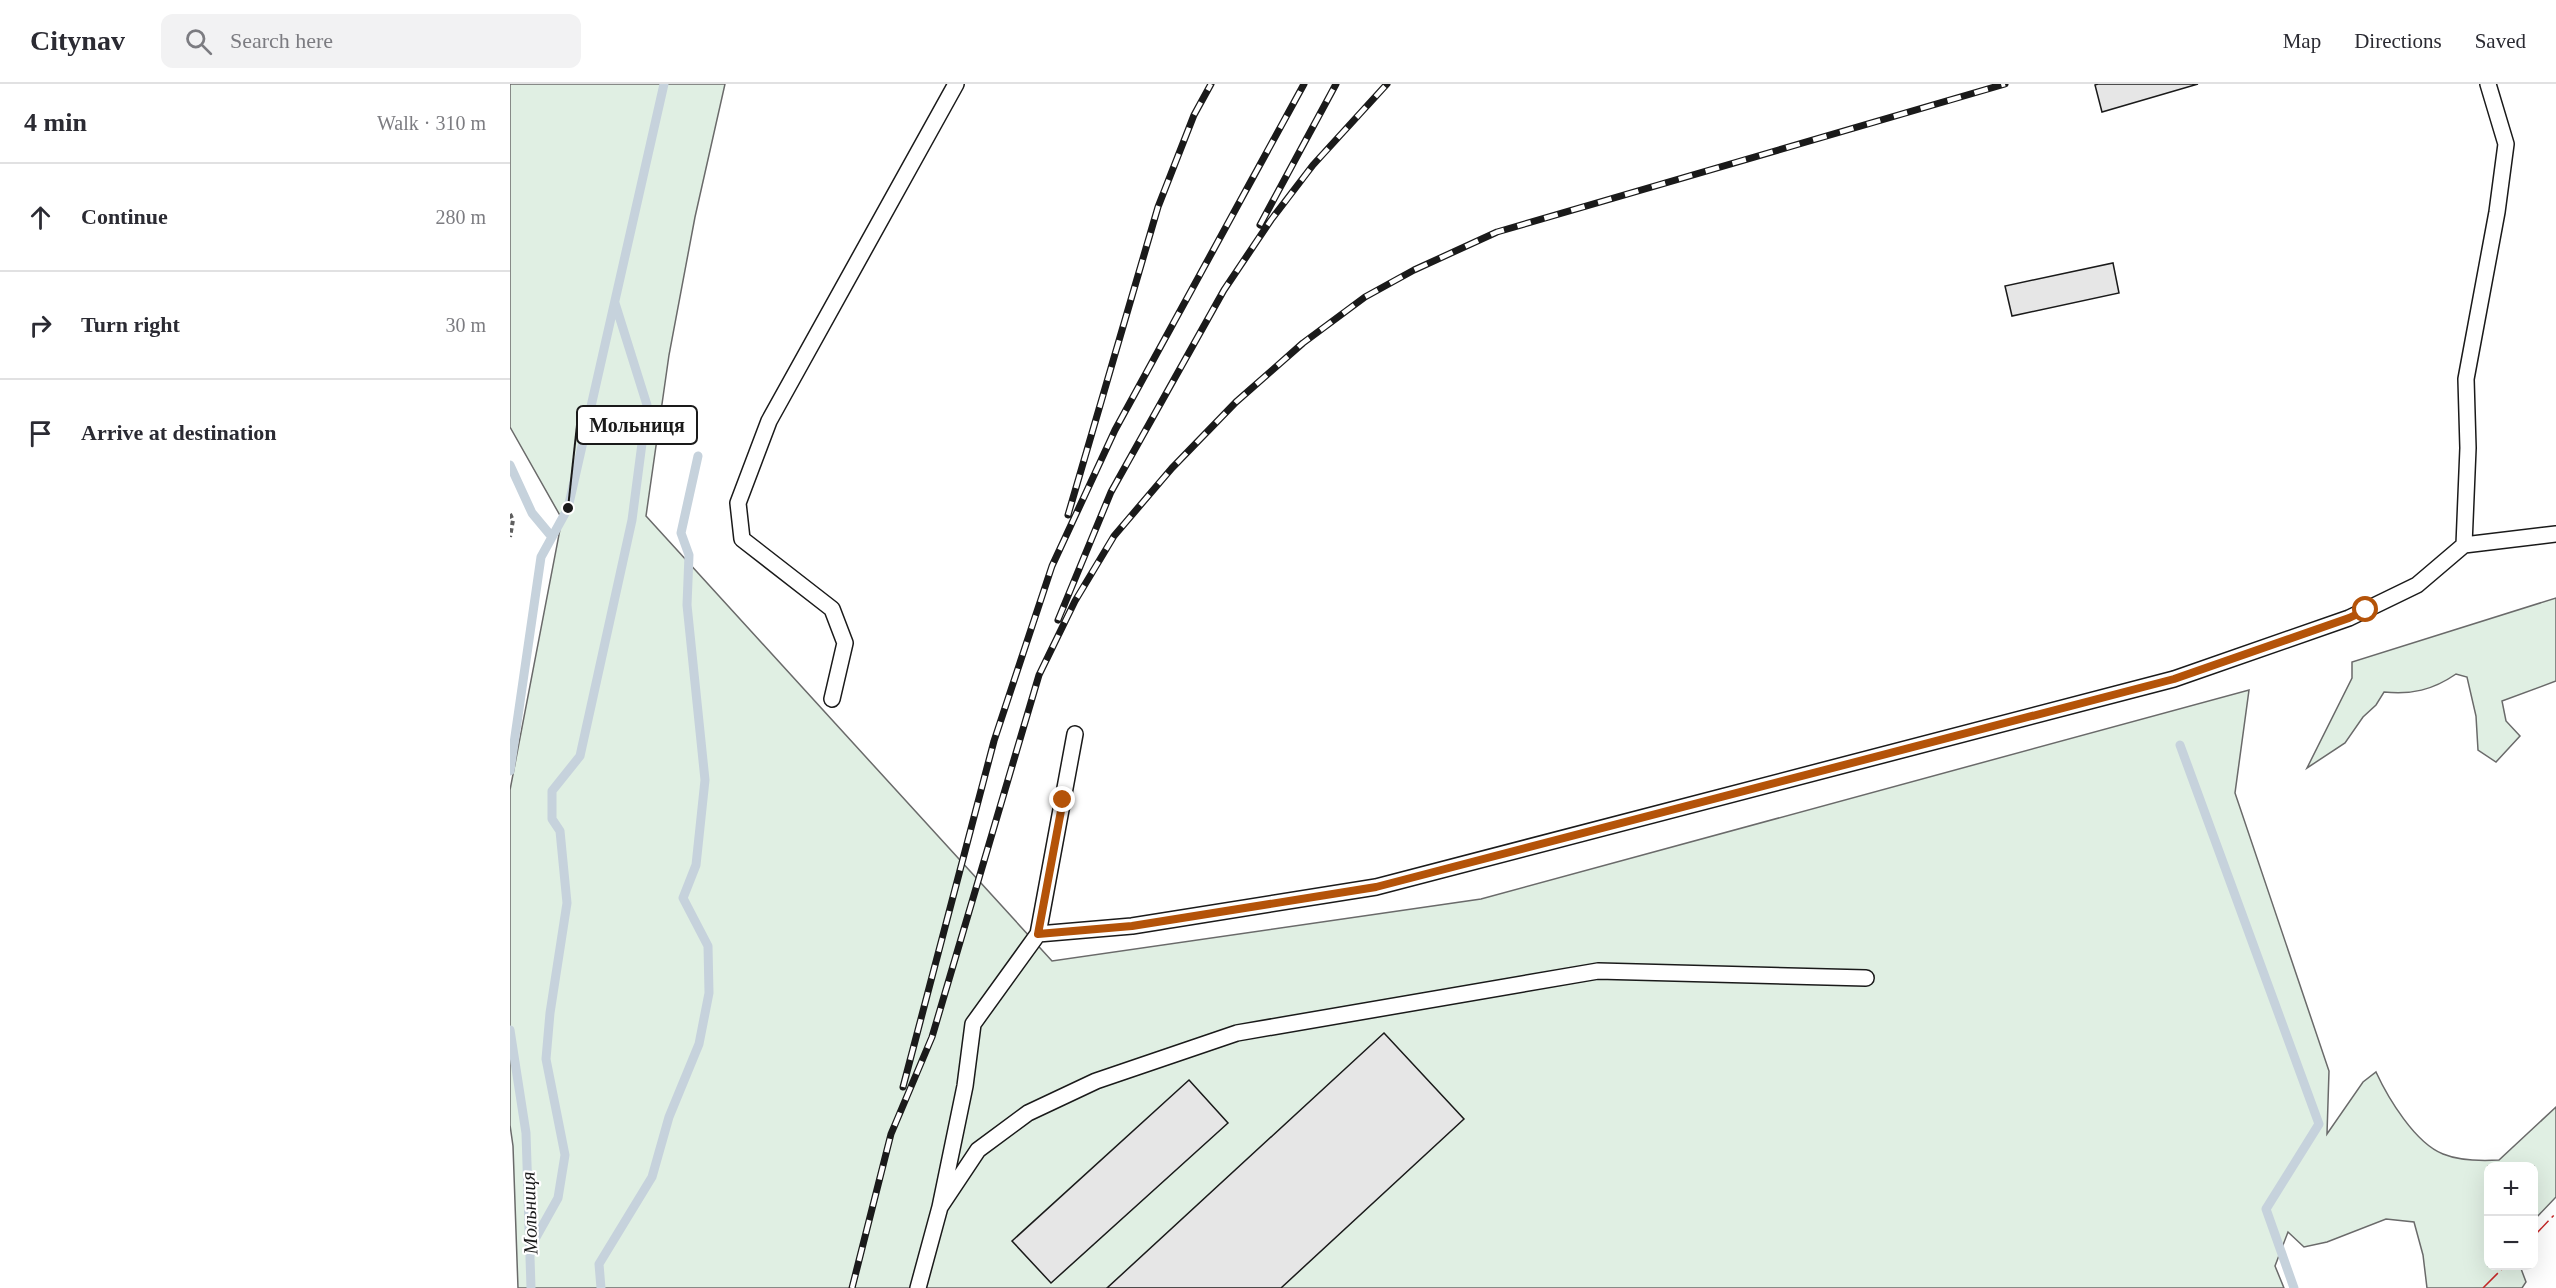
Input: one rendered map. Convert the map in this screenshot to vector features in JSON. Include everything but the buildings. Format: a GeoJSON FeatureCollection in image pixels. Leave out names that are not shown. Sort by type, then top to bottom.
{"type":"FeatureCollection","features":[{"type":"Feature","properties":{"kind":"lane"},"geometry":{"type":"LineString","coordinates":[[832,699],[845,643],[832,609],[742,539],[738,503],[769,421],[956,84]]}},
{"type":"Feature","properties":{"kind":"lane"},"geometry":{"type":"LineString","coordinates":[[2464,545],[2468,448],[2466,379],[2497,212],[2505,144],[2488,84]]}},
{"type":"Feature","properties":{"kind":"lane"},"geometry":{"type":"LineString","coordinates":[[1038,934],[1132,926],[1376,887],[2174,679],[2349,618],[2417,585],[2464,545],[2556,534]]}},
{"type":"Feature","properties":{"kind":"lane"},"geometry":{"type":"LineString","coordinates":[[918,1288],[940,1207],[965,1086],[973,1024],[1038,934],[1075,734]]}},
{"type":"Feature","properties":{"kind":"lane"},"geometry":{"type":"LineString","coordinates":[[940,1207],[978,1150],[1028,1113],[1096,1081],[1237,1033],[1598,971],[1866,978]]}},
{"type":"Feature","properties":{"kind":"path"},"geometry":{"type":"LineString","coordinates":[[510,514],[513,520],[510,537]]}},
{"type":"Feature","properties":{"kind":"green space"},"geometry":{"type":"Polygon","coordinates":[[[510,84],[725,84],[695,217],[669,355],[646,516],[1052,961],[1481,899],[2249,690],[2235,793],[2329,1071],[2327,1134],[2363,1082],[2376,1072],[2395,1106],[2422,1140],[2443,1154],[2456,1158],[2499,1160],[2556,1107],[2556,1197],[2538,1216],[2538,1162],[2484,1162],[2484,1270],[2522,1270],[2526,1282],[2522,1288],[2427,1288],[2423,1255],[2414,1222],[2386,1219],[2327,1242],[2304,1247],[2288,1232],[2275,1266],[2284,1288],[518,1288],[513,1146],[510,1125],[510,790],[562,519],[510,427],[510,84]]]}},
{"type":"Feature","properties":{"kind":"green space"},"geometry":{"type":"Polygon","coordinates":[[[2556,598],[2556,681],[2502,701],[2506,721],[2520,736],[2496,762],[2478,750],[2476,716],[2467,677],[2456,674],[2439,684],[2422,690],[2403,693],[2384,692],[2345,743],[2307,768],[2352,678],[2352,662],[2556,598]]]}},
{"type":"Feature","properties":{"kind":"waterway","name":"Мольниця"},"geometry":{"type":"LineString","coordinates":[[510,771],[541,557],[568,508],[664,84]]}},
{"type":"Feature","properties":{"kind":"waterway"},"geometry":{"type":"LineString","coordinates":[[530,1248],[558,1198],[565,1155],[546,1059],[550,1013],[567,903],[560,831],[552,819],[552,791],[580,756],[632,520],[647,405],[615,303]]}},
{"type":"Feature","properties":{"kind":"waterway"},"geometry":{"type":"LineString","coordinates":[[601,1288],[599,1264],[652,1177],[669,1117],[699,1044],[709,993],[708,946],[683,898],[696,865],[705,780],[687,605],[689,555],[681,533],[698,456]]}},
{"type":"Feature","properties":{"kind":"waterway"},"geometry":{"type":"LineString","coordinates":[[510,465],[532,513],[552,537]]}},
{"type":"Feature","properties":{"kind":"waterway"},"geometry":{"type":"LineString","coordinates":[[2180,745],[2319,1124],[2266,1209],[2294,1288]]}},
{"type":"Feature","properties":{"kind":"waterway","name":"Мольниця"},"geometry":{"type":"LineString","coordinates":[[510,1030],[526,1133],[531,1288]]}},
{"type":"Feature","properties":{"kind":"railway"},"geometry":{"type":"LineString","coordinates":[[1068,515],[1158,207],[1194,115],[1211,84]]}},
{"type":"Feature","properties":{"kind":"railway"},"geometry":{"type":"LineString","coordinates":[[903,1087],[994,741],[1052,566],[1115,430],[1304,84]]}},
{"type":"Feature","properties":{"kind":"railway"},"geometry":{"type":"LineString","coordinates":[[1260,225],[1336,84]]}},
{"type":"Feature","properties":{"kind":"railway"},"geometry":{"type":"LineString","coordinates":[[1058,620],[1111,492],[1224,290],[1271,220],[1313,165],[1387,84]]}},
{"type":"Feature","properties":{"kind":"railway"},"geometry":{"type":"LineString","coordinates":[[852,1288],[891,1134],[932,1037],[1039,675],[1075,601],[1114,536],[1172,468],[1236,402],[1303,343],[1365,297],[1414,270],[1497,232],[2005,84]]}},
{"type":"Feature","properties":{"kind":"power"},"geometry":{"type":"LineString","coordinates":[[2538,1232],[2556,1213]]}},
{"type":"Feature","properties":{"kind":"power"},"geometry":{"type":"LineString","coordinates":[[2483,1288],[2501,1270]]}},
{"type":"Feature","properties":{"kind":"place","name":"Мольниця"},"geometry":{"type":"Point","coordinates":[568,508]}},
{"type":"Feature","properties":{"kind":"route"},"geometry":{"type":"LineString","coordinates":[[1063,800],[1038,934],[1132,926],[1376,887],[2174,679],[2366,610]]}}]}
